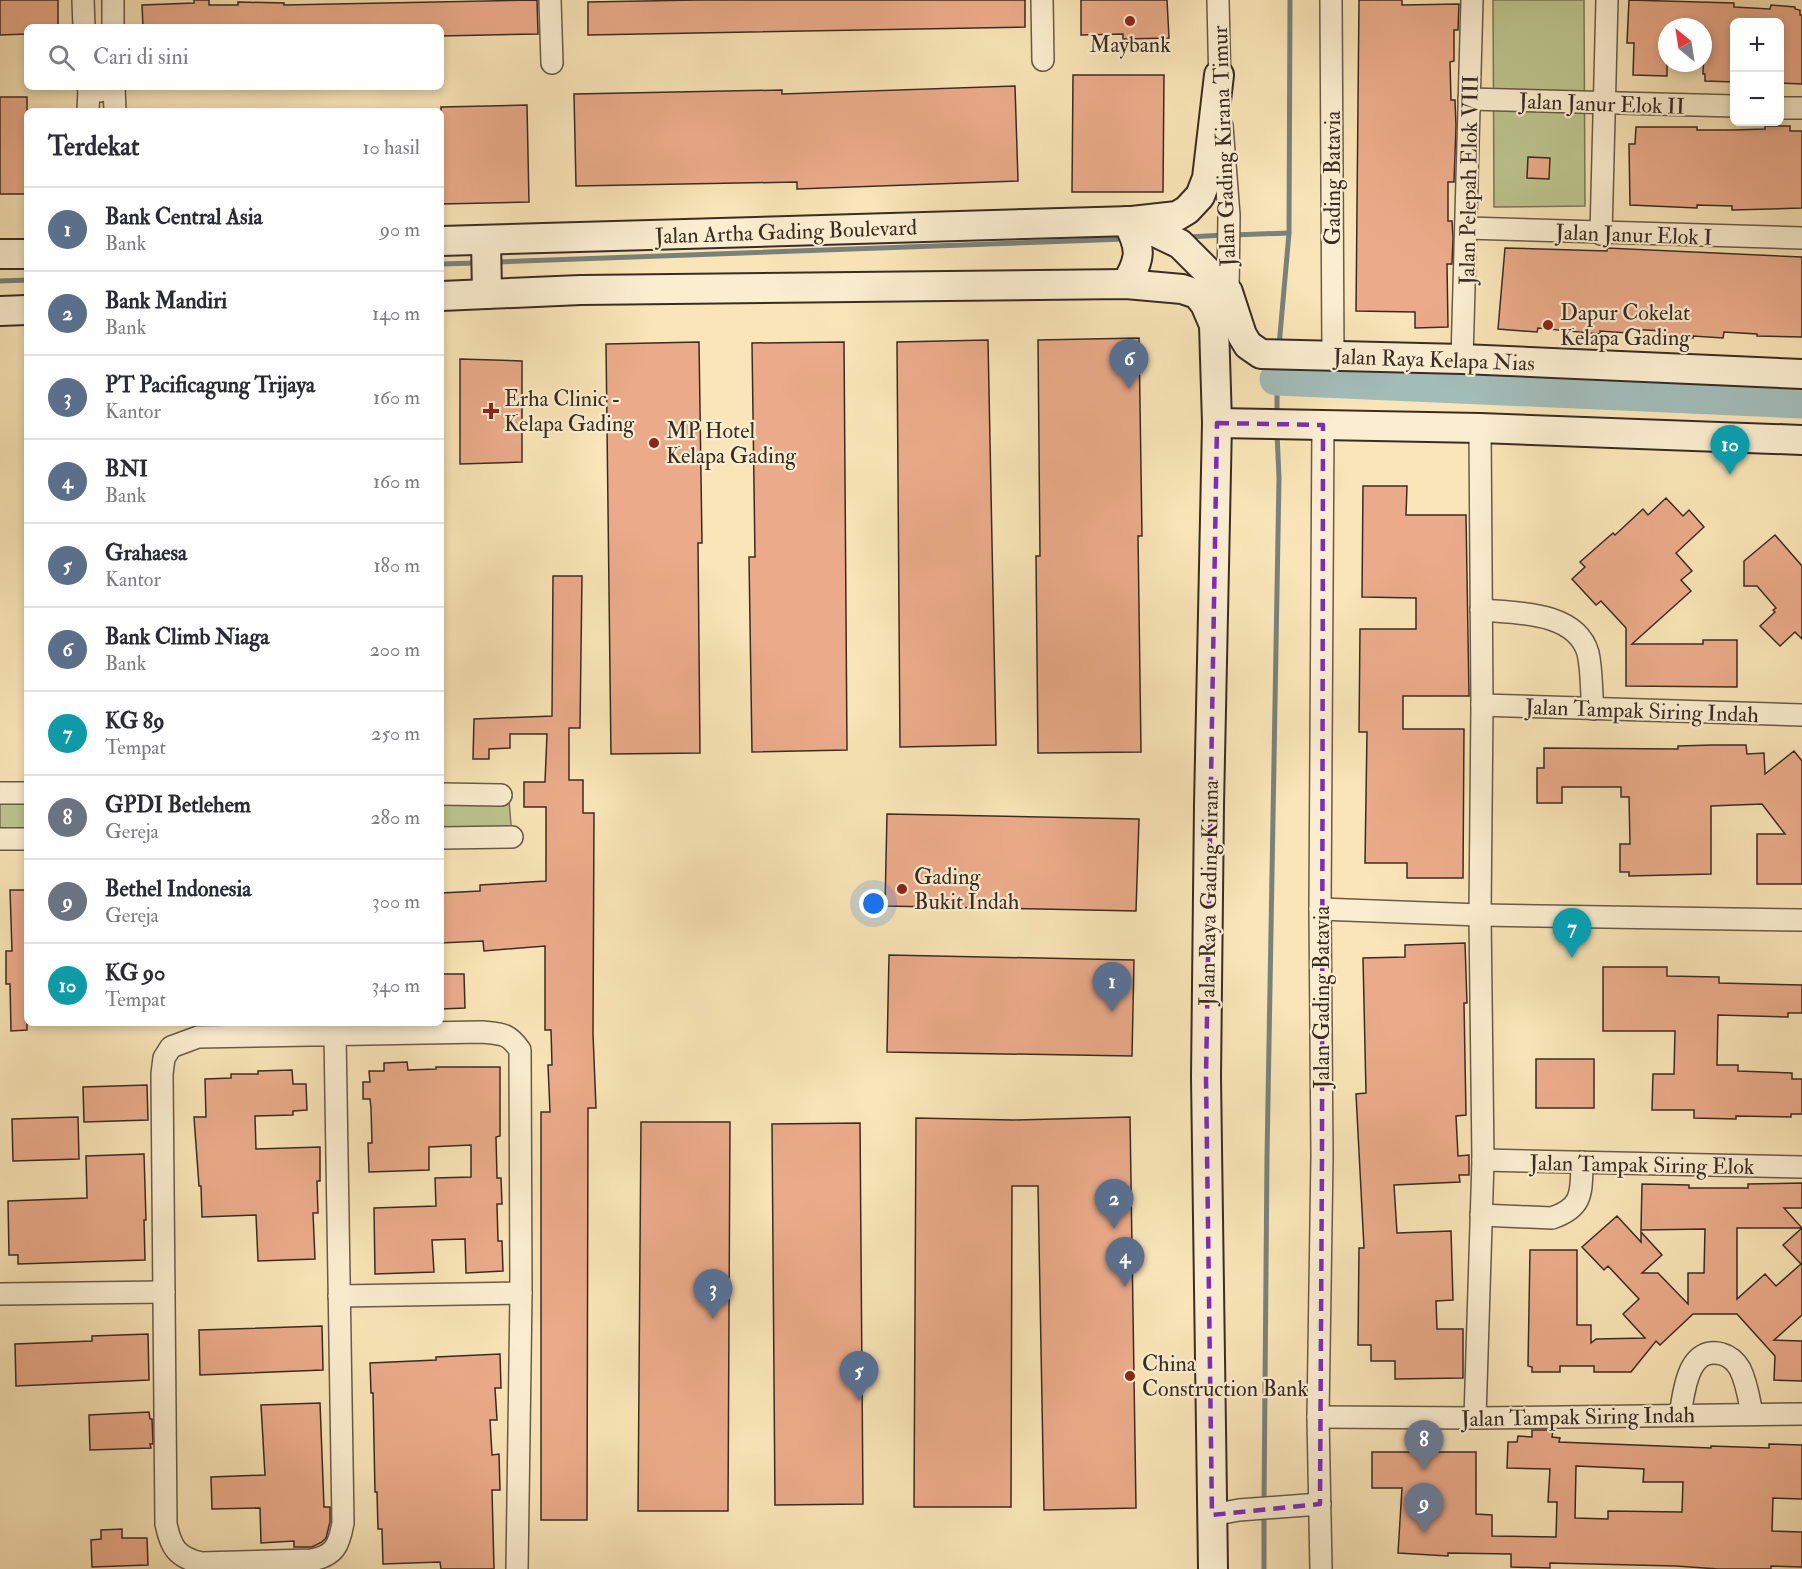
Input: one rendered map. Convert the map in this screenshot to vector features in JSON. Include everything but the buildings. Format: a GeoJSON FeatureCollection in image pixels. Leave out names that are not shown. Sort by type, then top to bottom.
{"type":"FeatureCollection","features":[{"type":"Feature","properties":{"kind":"main road","name":"Jalan Artha Gading Boulevard"},"geometry":{"type":"LineString","coordinates":[[444,242],[486,246],[1142,229],[1177,216],[1187,210],[1200,196],[1207,178],[1219,75]]}},
{"type":"Feature","properties":{"kind":"main road","name":"Jalan Raya Kelapa Nias"},"geometry":{"type":"LineString","coordinates":[[1142,229],[1180,244],[1228,292],[1242,335],[1248,345],[1261,354],[1462,359],[1802,374]]}},
{"type":"Feature","properties":{"kind":"main road"},"geometry":{"type":"LineString","coordinates":[[444,295],[486,287],[571,291],[1128,280],[1138,260],[1142,229]]}},
{"type":"Feature","properties":{"kind":"main road"},"geometry":{"type":"LineString","coordinates":[[486,246],[486,287]]}},
{"type":"Feature","properties":{"kind":"main road"},"geometry":{"type":"LineString","coordinates":[[0,254],[24,254]]}},
{"type":"Feature","properties":{"kind":"main road","name":"Jalan Raya Gading Kirana"},"geometry":{"type":"LineString","coordinates":[[1128,280],[1182,289],[1197,294],[1205,304],[1214,326],[1217,423],[1206,1066],[1226,1512],[1213,1569]]}},
{"type":"Feature","properties":{"kind":"main road"},"geometry":{"type":"LineString","coordinates":[[0,311],[24,310]]}},
{"type":"Feature","properties":{"kind":"main road"},"geometry":{"type":"LineString","coordinates":[[1217,423],[1480,428],[1802,440]]}},
{"type":"Feature","properties":{"kind":"street"},"geometry":{"type":"LineString","coordinates":[[82,0],[84,24]]}},
{"type":"Feature","properties":{"kind":"street"},"geometry":{"type":"LineString","coordinates":[[113,0],[113,24]]}},
{"type":"Feature","properties":{"kind":"street"},"geometry":{"type":"LineString","coordinates":[[550,0],[552,63]]}},
{"type":"Feature","properties":{"kind":"street"},"geometry":{"type":"LineString","coordinates":[[1041,0],[1043,60]]}},
{"type":"Feature","properties":{"kind":"street","name":"Jalan Gading Kirana Timur"},"geometry":{"type":"LineString","coordinates":[[1218,0],[1219,75],[1228,215],[1228,292]]}},
{"type":"Feature","properties":{"kind":"street","name":"Gading Batavia"},"geometry":{"type":"LineString","coordinates":[[1327,355],[1331,0]]}},
{"type":"Feature","properties":{"kind":"street","name":"Jalan Pelepah Elok VIII"},"geometry":{"type":"LineString","coordinates":[[1462,359],[1472,0]]}},
{"type":"Feature","properties":{"kind":"street"},"geometry":{"type":"LineString","coordinates":[[1601,234],[1607,0]]}},
{"type":"Feature","properties":{"kind":"street"},"geometry":{"type":"LineString","coordinates":[[88,108],[89,90]]}},
{"type":"Feature","properties":{"kind":"street"},"geometry":{"type":"LineString","coordinates":[[114,90],[115,108]]}},
{"type":"Feature","properties":{"kind":"street","name":"Jalan Janur Elok II"},"geometry":{"type":"LineString","coordinates":[[1469,99],[1730,106]]}},
{"type":"Feature","properties":{"kind":"street"},"geometry":{"type":"LineString","coordinates":[[1784,108],[1802,108]]}},
{"type":"Feature","properties":{"kind":"street","name":"Jalan Janur Elok I"},"geometry":{"type":"LineString","coordinates":[[1467,228],[1601,234],[1802,238]]}},
{"type":"Feature","properties":{"kind":"street","name":"Jalan Gading Batavia"},"geometry":{"type":"LineString","coordinates":[[1318,425],[1322,1155],[1318,1417],[1311,1504],[1321,1569]]}},
{"type":"Feature","properties":{"kind":"street"},"geometry":{"type":"LineString","coordinates":[[1475,1418],[1483,1160],[1480,915],[1482,705],[1480,428]]}},
{"type":"Feature","properties":{"kind":"street"},"geometry":{"type":"LineString","coordinates":[[1481,610],[1541,616],[1565,624],[1579,635],[1587,652],[1593,709]]}},
{"type":"Feature","properties":{"kind":"street","name":"Jalan Tampak Siring Indah"},"geometry":{"type":"LineString","coordinates":[[1482,705],[1802,715]]}},
{"type":"Feature","properties":{"kind":"street"},"geometry":{"type":"LineString","coordinates":[[0,793],[24,793]]}},
{"type":"Feature","properties":{"kind":"street"},"geometry":{"type":"LineString","coordinates":[[444,795],[501,795]]}},
{"type":"Feature","properties":{"kind":"street"},"geometry":{"type":"LineString","coordinates":[[444,838],[512,837]]}},
{"type":"Feature","properties":{"kind":"street"},"geometry":{"type":"LineString","coordinates":[[0,839],[24,839]]}},
{"type":"Feature","properties":{"kind":"street"},"geometry":{"type":"LineString","coordinates":[[1320,909],[1480,915],[1802,920]]}},
{"type":"Feature","properties":{"kind":"street"},"geometry":{"type":"LineString","coordinates":[[335,1029],[343,1524],[335,1549],[324,1558],[311,1560],[201,1563],[188,1560],[176,1552],[169,1539],[166,1524],[162,1074],[164,1058],[171,1047],[198,1037],[335,1029],[482,1032],[503,1034],[512,1039],[520,1050],[521,1293],[517,1569]]}},
{"type":"Feature","properties":{"kind":"street","name":"Jalan Tampak Siring Elok"},"geometry":{"type":"LineString","coordinates":[[1483,1160],[1802,1167]]}},
{"type":"Feature","properties":{"kind":"street"},"geometry":{"type":"LineString","coordinates":[[1481,1215],[1552,1218],[1563,1215],[1575,1206],[1581,1195],[1582,1162]]}},
{"type":"Feature","properties":{"kind":"street"},"geometry":{"type":"LineString","coordinates":[[0,1294],[164,1292]]}},
{"type":"Feature","properties":{"kind":"street"},"geometry":{"type":"LineString","coordinates":[[339,1296],[521,1293]]}},
{"type":"Feature","properties":{"kind":"street"},"geometry":{"type":"LineString","coordinates":[[1680,1415],[1685,1383],[1692,1365],[1703,1357],[1717,1353],[1729,1356],[1739,1366],[1752,1414]]}},
{"type":"Feature","properties":{"kind":"street","name":"Jalan Tampak Siring Indah"},"geometry":{"type":"LineString","coordinates":[[1318,1417],[1475,1418],[1802,1414]]}},
{"type":"Feature","properties":{"kind":"street"},"geometry":{"type":"LineString","coordinates":[[1226,1512],[1311,1504]]}},
{"type":"Feature","properties":{"kind":"highlighted area"},"geometry":{"type":"Polygon","coordinates":[[[1217,423],[1323,425],[1322,1156],[1320,1504],[1212,1515],[1206,1077],[1217,423]]]}},
{"type":"Feature","properties":{"kind":"green space"},"geometry":{"type":"Polygon","coordinates":[[[1493,0],[1584,0],[1585,206],[1494,207],[1493,0]]]}},
{"type":"Feature","properties":{"kind":"green space"},"geometry":{"type":"Polygon","coordinates":[[[508,788],[512,837],[444,838],[444,789],[508,788]]]}},
{"type":"Feature","properties":{"kind":"green space"},"geometry":{"type":"Polygon","coordinates":[[[0,793],[24,793],[24,839],[0,839],[0,793]]]}},
{"type":"Feature","properties":{"kind":"waterway"},"geometry":{"type":"LineString","coordinates":[[1279,346],[1289,233],[1290,0]]}},
{"type":"Feature","properties":{"kind":"waterway"},"geometry":{"type":"LineString","coordinates":[[1233,235],[1289,233]]}},
{"type":"Feature","properties":{"kind":"waterway"},"geometry":{"type":"LineString","coordinates":[[1188,237],[1224,235]]}},
{"type":"Feature","properties":{"kind":"waterway"},"geometry":{"type":"LineString","coordinates":[[496,262],[1125,239]]}},
{"type":"Feature","properties":{"kind":"waterway"},"geometry":{"type":"LineString","coordinates":[[444,264],[477,263]]}},
{"type":"Feature","properties":{"kind":"waterway"},"geometry":{"type":"LineString","coordinates":[[0,281],[24,280]]}},
{"type":"Feature","properties":{"kind":"waterway"},"geometry":{"type":"LineString","coordinates":[[1277,364],[1277,415]]}},
{"type":"Feature","properties":{"kind":"waterway"},"geometry":{"type":"LineString","coordinates":[[1276,379],[1802,402]]}},
{"type":"Feature","properties":{"kind":"waterway"},"geometry":{"type":"LineString","coordinates":[[1264,1504],[1267,1157],[1279,478],[1277,433]]}},
{"type":"Feature","properties":{"kind":"waterway"},"geometry":{"type":"LineString","coordinates":[[1264,1513],[1264,1569]]}},
{"type":"Feature","properties":{"kind":"place","name":"Maybank"},"geometry":{"type":"Point","coordinates":[1130,21]}},
{"type":"Feature","properties":{"kind":"place","name":"Dapur Cokelat Kelapa Gading"},"geometry":{"type":"Point","coordinates":[1548,325]}},
{"type":"Feature","properties":{"kind":"place","name":"Bank Climb Niaga"},"geometry":{"type":"Point","coordinates":[1129,389]}},
{"type":"Feature","properties":{"kind":"place","name":"Erha Clinic - Kelapa Gading"},"geometry":{"type":"Point","coordinates":[491,411]}},
{"type":"Feature","properties":{"kind":"place","name":"MP Hotel Kelapa Gading"},"geometry":{"type":"Point","coordinates":[654,443]}},
{"type":"Feature","properties":{"kind":"place","name":"KG 90"},"geometry":{"type":"Point","coordinates":[1730,475]}},
{"type":"Feature","properties":{"kind":"place","name":"Gading Bukit Indah"},"geometry":{"type":"Point","coordinates":[902,889]}},
{"type":"Feature","properties":{"kind":"place","name":"KG 89"},"geometry":{"type":"Point","coordinates":[1572,958]}},
{"type":"Feature","properties":{"kind":"place","name":"Bank Central Asia"},"geometry":{"type":"Point","coordinates":[1112,1012]}},
{"type":"Feature","properties":{"kind":"place","name":"Bank Mandiri"},"geometry":{"type":"Point","coordinates":[1114,1229]}},
{"type":"Feature","properties":{"kind":"place","name":"BNI"},"geometry":{"type":"Point","coordinates":[1125,1287]}},
{"type":"Feature","properties":{"kind":"place","name":"PT Pacificagung Trijaya"},"geometry":{"type":"Point","coordinates":[713,1319]}},
{"type":"Feature","properties":{"kind":"place","name":"China Construction Bank"},"geometry":{"type":"Point","coordinates":[1130,1376]}},
{"type":"Feature","properties":{"kind":"place","name":"Grahaesa"},"geometry":{"type":"Point","coordinates":[859,1401]}},
{"type":"Feature","properties":{"kind":"place","name":"GPDI Betlehem"},"geometry":{"type":"Point","coordinates":[1424,1470]}},
{"type":"Feature","properties":{"kind":"place","name":"Bethel Indonesia"},"geometry":{"type":"Point","coordinates":[1424,1533]}}]}
